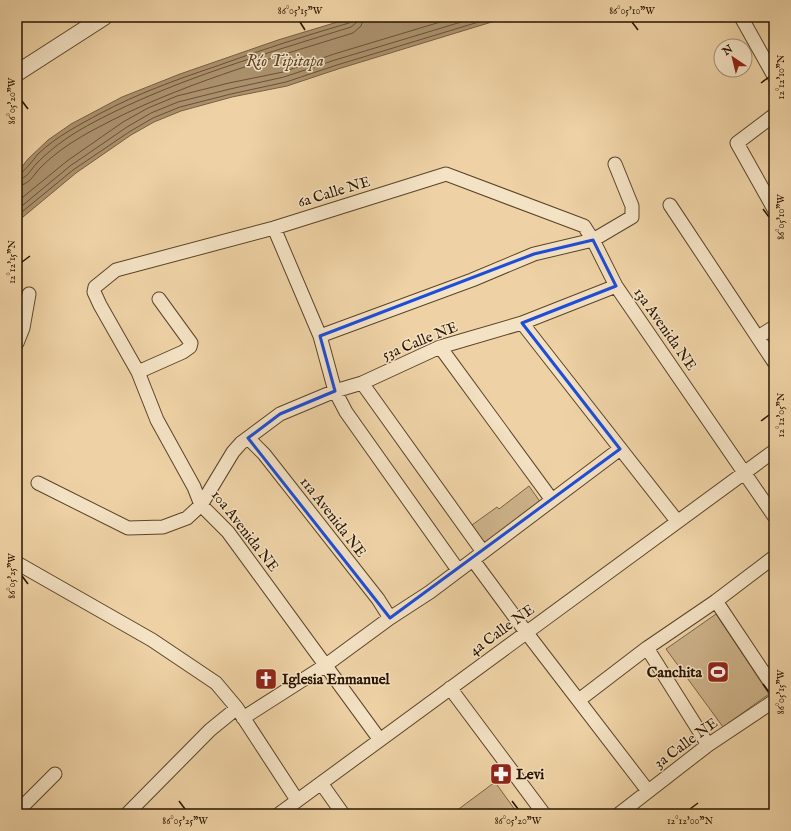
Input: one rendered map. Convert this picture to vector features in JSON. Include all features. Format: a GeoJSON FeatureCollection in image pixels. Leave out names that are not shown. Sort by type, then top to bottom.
{"type":"FeatureCollection","features":[{"type":"Feature","properties":{"kind":"street"},"geometry":{"type":"LineString","coordinates":[[17,73],[104,17]]}},
{"type":"Feature","properties":{"kind":"street"},"geometry":{"type":"LineString","coordinates":[[741,17],[774,76]]}},
{"type":"Feature","properties":{"kind":"street"},"geometry":{"type":"LineString","coordinates":[[774,115],[737,143],[774,209]]}},
{"type":"Feature","properties":{"kind":"street"},"geometry":{"type":"LineString","coordinates":[[320,336],[472,280],[534,254],[593,240],[632,217],[632,206],[615,164]]}},
{"type":"Feature","properties":{"kind":"street","name":"6a Calle NE"},"geometry":{"type":"LineString","coordinates":[[100,305],[94,292],[95,287],[116,270],[274,228],[446,174],[584,226],[593,240]]}},
{"type":"Feature","properties":{"kind":"street"},"geometry":{"type":"LineString","coordinates":[[670,205],[774,362]]}},
{"type":"Feature","properties":{"kind":"street"},"geometry":{"type":"LineString","coordinates":[[274,228],[320,336],[335,390],[346,412],[458,570]]}},
{"type":"Feature","properties":{"kind":"street","name":"13a Avenida NE"},"geometry":{"type":"LineString","coordinates":[[593,240],[616,286],[774,516]]}},
{"type":"Feature","properties":{"kind":"street","name":"53a Calle NE"},"geometry":{"type":"LineString","coordinates":[[38,483],[128,528],[163,527],[187,518],[201,505],[233,452],[248,438],[280,414],[335,390],[362,383],[440,347],[522,323],[616,286]]}},
{"type":"Feature","properties":{"kind":"street"},"geometry":{"type":"LineString","coordinates":[[17,343],[22,328],[29,294]]}},
{"type":"Feature","properties":{"kind":"street"},"geometry":{"type":"LineString","coordinates":[[138,372],[183,352],[190,347],[191,343],[159,299]]}},
{"type":"Feature","properties":{"kind":"street","name":"10a Avenida NE"},"geometry":{"type":"LineString","coordinates":[[100,305],[138,372],[157,420],[194,487],[201,505],[228,532],[380,740]]}},
{"type":"Feature","properties":{"kind":"street"},"geometry":{"type":"LineString","coordinates":[[522,323],[677,521]]}},
{"type":"Feature","properties":{"kind":"street"},"geometry":{"type":"LineString","coordinates":[[758,337],[774,326]]}},
{"type":"Feature","properties":{"kind":"street"},"geometry":{"type":"LineString","coordinates":[[440,347],[552,500]]}},
{"type":"Feature","properties":{"kind":"street"},"geometry":{"type":"LineString","coordinates":[[362,383],[478,556],[526,632],[648,791]]}},
{"type":"Feature","properties":{"kind":"street","name":"11a Avenida NE"},"geometry":{"type":"LineString","coordinates":[[248,438],[264,454],[378,599],[390,618]]}},
{"type":"Feature","properties":{"kind":"street"},"geometry":{"type":"LineString","coordinates":[[127,814],[210,730],[326,665],[390,618],[430,592],[620,449]]}},
{"type":"Feature","properties":{"kind":"street","name":"4a Calle NE"},"geometry":{"type":"LineString","coordinates":[[279,814],[774,451]]}},
{"type":"Feature","properties":{"kind":"street"},"geometry":{"type":"LineString","coordinates":[[579,700],[647,648],[716,601],[774,557]]}},
{"type":"Feature","properties":{"kind":"street"},"geometry":{"type":"LineString","coordinates":[[17,563],[152,640],[216,683],[240,713],[297,800]]}},
{"type":"Feature","properties":{"kind":"street"},"geometry":{"type":"LineString","coordinates":[[716,601],[774,688]]}},
{"type":"Feature","properties":{"kind":"street"},"geometry":{"type":"LineString","coordinates":[[647,648],[708,745]]}},
{"type":"Feature","properties":{"kind":"street"},"geometry":{"type":"LineString","coordinates":[[450,688],[544,814]]}},
{"type":"Feature","properties":{"kind":"street","name":"3a Calle NE"},"geometry":{"type":"LineString","coordinates":[[619,814],[708,745],[774,700]]}},
{"type":"Feature","properties":{"kind":"street"},"geometry":{"type":"LineString","coordinates":[[17,812],[55,774]]}},
{"type":"Feature","properties":{"kind":"street"},"geometry":{"type":"LineString","coordinates":[[321,783],[343,814]]}},
{"type":"Feature","properties":{"kind":"highlighted area"},"geometry":{"type":"Polygon","coordinates":[[[593,240],[616,286],[522,323],[620,449],[390,618],[248,438],[280,414],[335,391],[320,336],[534,254],[593,240]]]}},
{"type":"Feature","properties":{"kind":"shaded area"},"geometry":{"type":"Polygon","coordinates":[[[529,486],[541,503],[484,546],[472,525],[497,507],[499,509],[529,486]]]}},
{"type":"Feature","properties":{"kind":"shaded area","name":"Canchita"},"geometry":{"type":"Polygon","coordinates":[[[716,614],[769,694],[723,727],[666,649],[716,614]]]}},
{"type":"Feature","properties":{"kind":"shaded area"},"geometry":{"type":"Polygon","coordinates":[[[495,782],[518,814],[452,814],[495,782]]]}},
{"type":"Feature","properties":{"kind":"water","name":"Río Tipitapa"},"geometry":{"type":"Polygon","coordinates":[[[354,17],[503,17],[495,21],[287,86],[232,97],[181,111],[154,122],[131,135],[76,173],[17,222],[17,173],[28,159],[48,140],[71,124],[122,97],[180,74],[278,40],[354,17]]]}},
{"type":"Feature","properties":{"kind":"place","name":"Canchita"},"geometry":{"type":"Point","coordinates":[718,672]}},
{"type":"Feature","properties":{"kind":"place","name":"Iglesia Enmanuel"},"geometry":{"type":"Point","coordinates":[266,679]}},
{"type":"Feature","properties":{"kind":"place","name":"Levi"},"geometry":{"type":"Point","coordinates":[501,774]}}]}
